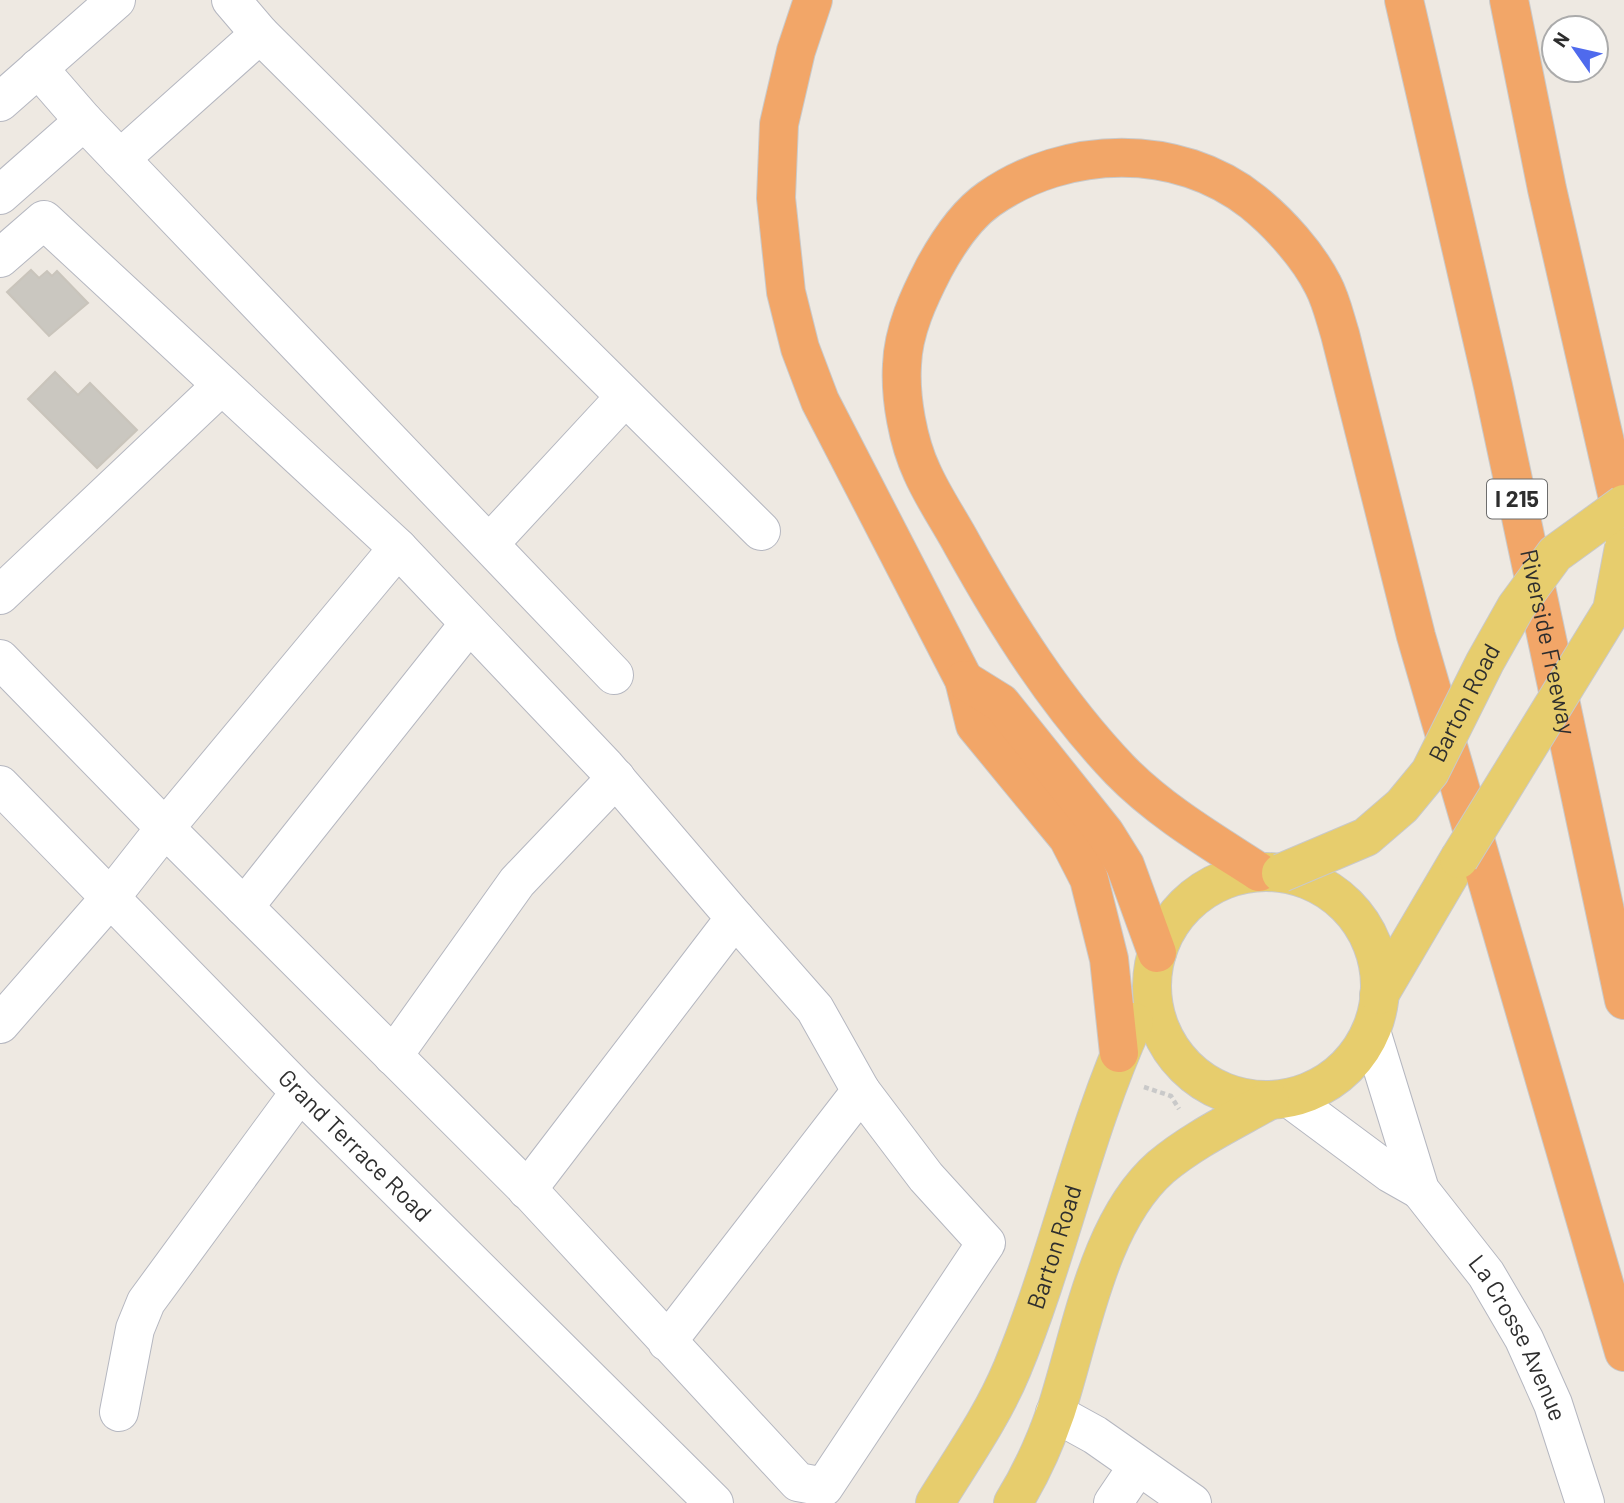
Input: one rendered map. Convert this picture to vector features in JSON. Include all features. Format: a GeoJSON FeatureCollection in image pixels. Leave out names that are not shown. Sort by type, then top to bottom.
{"type":"FeatureCollection","features":[{"type":"Feature","properties":{"kind":"highway"},"geometry":{"type":"LineString","coordinates":[[813,0],[796,51],[779,124],[776,198],[786,292],[800,348],[820,401],[964,680],[975,725],[1068,838],[1089,879],[1109,959],[1119,1053]]}},
{"type":"Feature","properties":{"kind":"highway","name":"Riverside Freeway"},"geometry":{"type":"LineString","coordinates":[[1404,0],[1493,386],[1624,1000]]}},
{"type":"Feature","properties":{"kind":"highway"},"geometry":{"type":"LineString","coordinates":[[1509,0],[1548,189],[1624,525]]}},
{"type":"Feature","properties":{"kind":"highway"},"geometry":{"type":"LineString","coordinates":[[1270,873],[1181,821],[1122,772],[1062,705],[995,602],[921,470],[907,420],[901,364],[916,303],[947,245],[986,200],[1019,181],[1068,162],[1119,157],[1156,160],[1224,183],[1254,203],[1300,250],[1323,285],[1340,334],[1416,636],[1624,1352]]}},
{"type":"Feature","properties":{"kind":"highway"},"geometry":{"type":"LineString","coordinates":[[964,680],[1001,703],[1105,833],[1125,865],[1154,968]]}},
{"type":"Feature","properties":{"kind":"main road","name":"Barton Road"},"geometry":{"type":"LineString","coordinates":[[1270,873],[1366,837],[1402,806],[1430,772],[1516,607],[1555,554],[1624,504]]}},
{"type":"Feature","properties":{"kind":"main road"},"geometry":{"type":"LineString","coordinates":[[1375,1013],[1375,952],[1355,914],[1322,887],[1270,873],[1233,877],[1207,889],[1185,906],[1168,927],[1154,968],[1160,1028],[1173,1053],[1185,1067],[1208,1084],[1233,1096],[1279,1099],[1323,1085],[1338,1075],[1362,1047],[1375,1013],[1612,610],[1624,547]]}},
{"type":"Feature","properties":{"kind":"main road","name":"Barton Road"},"geometry":{"type":"LineString","coordinates":[[935,1503],[990,1413],[1012,1370],[1063,1227],[1119,1053],[1154,968]]}},
{"type":"Feature","properties":{"kind":"main road","name":"Barton Road"},"geometry":{"type":"LineString","coordinates":[[1013,1503],[1029,1478],[1055,1413],[1100,1261],[1139,1194],[1159,1169],[1196,1142],[1279,1099]]}},
{"type":"Feature","properties":{"kind":"street"},"geometry":{"type":"LineString","coordinates":[[0,102],[116,0]]}},
{"type":"Feature","properties":{"kind":"street"},"geometry":{"type":"LineString","coordinates":[[230,0],[260,34],[761,531]]}},
{"type":"Feature","properties":{"kind":"street"},"geometry":{"type":"LineString","coordinates":[[120,159],[260,34]]}},
{"type":"Feature","properties":{"kind":"street"},"geometry":{"type":"LineString","coordinates":[[38,68],[120,159],[614,675]]}},
{"type":"Feature","properties":{"kind":"street"},"geometry":{"type":"LineString","coordinates":[[0,195],[84,121]]}},
{"type":"Feature","properties":{"kind":"street"},"geometry":{"type":"LineString","coordinates":[[0,258],[44,220],[398,548],[616,778],[815,1009],[861,1091],[926,1177],[986,1243],[824,1486],[798,1482],[527,1190],[0,659]]}},
{"type":"Feature","properties":{"kind":"street"},"geometry":{"type":"LineString","coordinates":[[0,595],[222,385]]}},
{"type":"Feature","properties":{"kind":"street"},"geometry":{"type":"LineString","coordinates":[[490,543],[625,397]]}},
{"type":"Feature","properties":{"kind":"street"},"geometry":{"type":"LineString","coordinates":[[0,1024],[110,898],[398,548]]}},
{"type":"Feature","properties":{"kind":"street"},"geometry":{"type":"LineString","coordinates":[[244,907],[469,624]]}},
{"type":"Feature","properties":{"kind":"street"},"geometry":{"type":"LineString","coordinates":[[393,1056],[517,882],[616,778]]}},
{"type":"Feature","properties":{"kind":"street","name":"Grand Terrace Road"},"geometry":{"type":"LineString","coordinates":[[0,785],[300,1092],[714,1503]]}},
{"type":"Feature","properties":{"kind":"street"},"geometry":{"type":"LineString","coordinates":[[527,1190],[735,918]]}},
{"type":"Feature","properties":{"kind":"street","name":"La Crosse Avenue"},"geometry":{"type":"LineString","coordinates":[[1375,1013],[1420,1190]]}},
{"type":"Feature","properties":{"kind":"street"},"geometry":{"type":"LineString","coordinates":[[667,1342],[861,1091]]}},
{"type":"Feature","properties":{"kind":"street"},"geometry":{"type":"LineString","coordinates":[[119,1412],[135,1329],[146,1302],[300,1092]]}},
{"type":"Feature","properties":{"kind":"street","name":"La Crosse Avenue"},"geometry":{"type":"LineString","coordinates":[[1279,1099],[1420,1190],[1486,1274],[1524,1339],[1553,1404],[1585,1503]]}},
{"type":"Feature","properties":{"kind":"street"},"geometry":{"type":"LineString","coordinates":[[1055,1413],[1192,1503]]}},
{"type":"Feature","properties":{"kind":"street"},"geometry":{"type":"LineString","coordinates":[[1113,1503],[1138,1466]]}},
{"type":"Feature","properties":{"kind":"path"},"geometry":{"type":"LineString","coordinates":[[1141,1086],[1171,1096],[1182,1113]]}},
{"type":"Feature","properties":{"kind":"building"},"geometry":{"type":"Polygon","coordinates":[[[31,270],[39,278],[47,271],[52,276],[57,271],[88,303],[49,336],[7,292],[31,270]]]}},
{"type":"Feature","properties":{"kind":"building"},"geometry":{"type":"Polygon","coordinates":[[[55,372],[78,395],[90,383],[137,430],[97,468],[28,399],[55,372]]]}}]}
